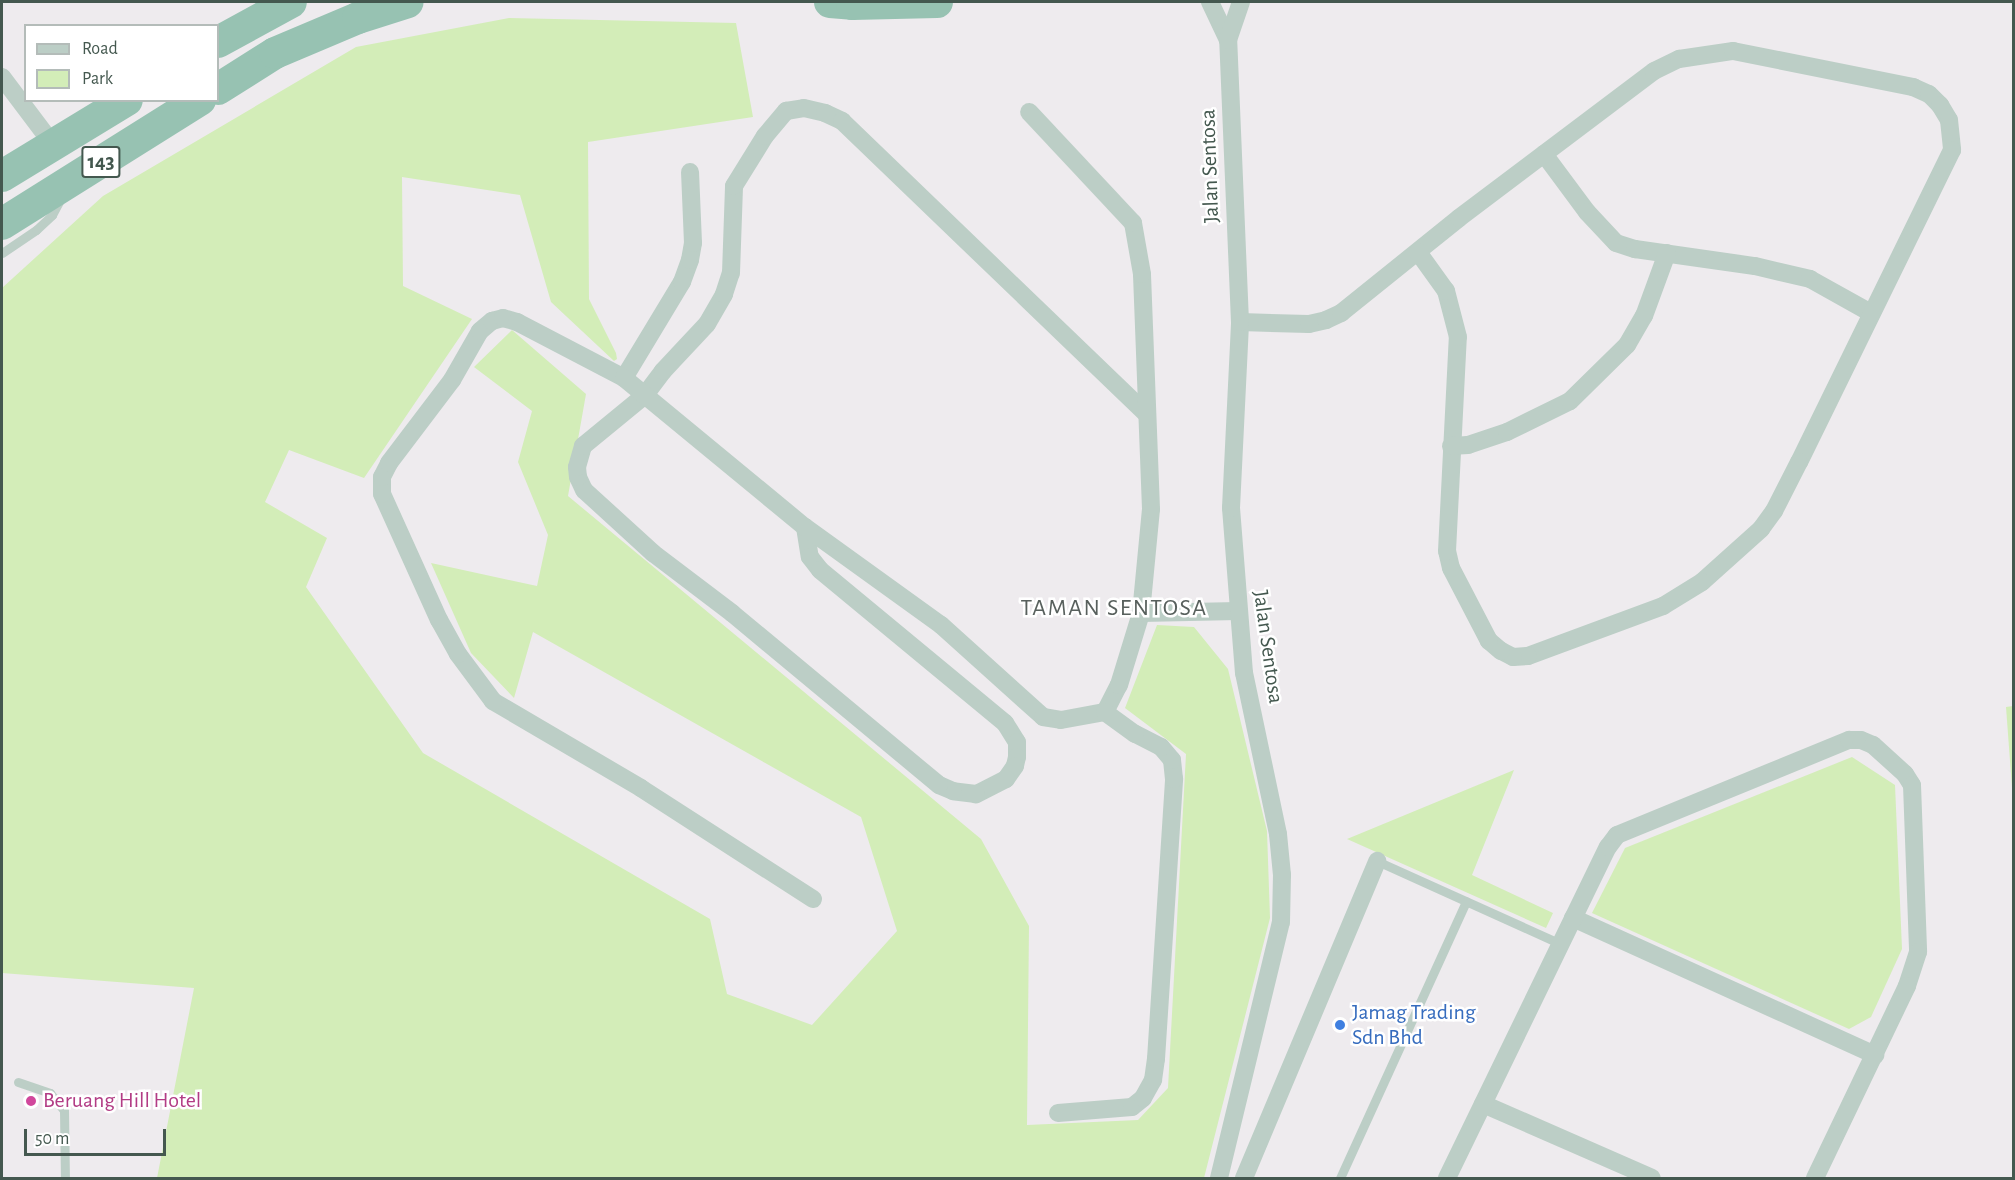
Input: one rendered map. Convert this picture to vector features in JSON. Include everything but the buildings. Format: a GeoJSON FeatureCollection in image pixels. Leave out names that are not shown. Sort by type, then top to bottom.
{"type":"FeatureCollection","features":[{"type":"Feature","properties":{"kind":"highway"},"geometry":{"type":"LineString","coordinates":[[229,35],[268,2]]}},
{"type":"Feature","properties":{"kind":"highway"},"geometry":{"type":"LineString","coordinates":[[229,35],[291,2]]}},
{"type":"Feature","properties":{"kind":"highway"},"geometry":{"type":"LineString","coordinates":[[219,88],[275,53],[358,18],[408,2]]}},
{"type":"Feature","properties":{"kind":"highway"},"geometry":{"type":"LineString","coordinates":[[830,2],[852,4],[938,2]]}},
{"type":"Feature","properties":{"kind":"highway","name":"143"},"geometry":{"type":"LineString","coordinates":[[2,176],[124,102]]}},
{"type":"Feature","properties":{"kind":"highway","name":"143"},"geometry":{"type":"LineString","coordinates":[[2,224],[197,102]]}},
{"type":"Feature","properties":{"kind":"street","name":"Jalan Sentosa"},"geometry":{"type":"LineString","coordinates":[[1210,2],[1228,40]]}},
{"type":"Feature","properties":{"kind":"street","name":"Jalan Sentosa"},"geometry":{"type":"LineString","coordinates":[[1219,1179],[1281,922],[1282,876],[1278,834],[1244,673],[1231,508],[1240,322],[1228,40],[1241,2]]}},
{"type":"Feature","properties":{"kind":"street"},"geometry":{"type":"LineString","coordinates":[[1240,322],[1309,324],[1326,320],[1341,312],[1418,252],[1544,154],[1654,71],[1698,54],[1733,51],[1913,87],[1929,94],[1940,105],[1949,120],[1952,150],[1870,313],[1799,462],[1774,511],[1761,529],[1702,582],[1663,606],[1544,650],[1514,657],[1489,641],[1451,568],[1447,551],[1458,337],[1446,291],[1418,252]]}},
{"type":"Feature","properties":{"kind":"street"},"geometry":{"type":"LineString","coordinates":[[2,77],[54,146]]}},
{"type":"Feature","properties":{"kind":"street"},"geometry":{"type":"LineString","coordinates":[[805,527],[810,557],[820,570],[1005,723],[1017,742],[1015,766],[1006,779],[976,794],[953,791],[939,785],[732,613],[653,553],[584,490],[577,467],[582,446],[645,395],[663,371],[707,324],[724,294],[731,273],[734,186],[765,136],[786,111],[804,108],[825,113],[842,121],[1148,414]]}},
{"type":"Feature","properties":{"kind":"street"},"geometry":{"type":"LineString","coordinates":[[1029,112],[1133,223],[1143,273],[1151,509],[1142,613],[1119,685],[1106,712]]}},
{"type":"Feature","properties":{"kind":"street"},"geometry":{"type":"LineString","coordinates":[[1544,154],[1587,212],[1616,243],[1755,266],[1810,279],[1870,313]]}},
{"type":"Feature","properties":{"kind":"street"},"geometry":{"type":"LineString","coordinates":[[624,378],[682,282],[690,260],[693,243],[690,172]]}},
{"type":"Feature","properties":{"kind":"street"},"geometry":{"type":"LineString","coordinates":[[1451,446],[1468,445],[1507,432],[1570,400],[1627,345],[1644,316],[1667,253]]}},
{"type":"Feature","properties":{"kind":"street"},"geometry":{"type":"LineString","coordinates":[[813,899],[641,788],[493,701],[458,654],[439,620],[382,494],[382,477],[389,463],[452,380],[480,331],[492,321],[503,318],[517,322],[624,378],[805,527],[941,625],[1043,717],[1060,720],[1106,712],[1135,734],[1161,747],[1172,760],[1174,779],[1153,1080],[1143,1098],[1132,1107],[1058,1113]]}},
{"type":"Feature","properties":{"kind":"street"},"geometry":{"type":"LineString","coordinates":[[1142,613],[1238,611]]}},
{"type":"Feature","properties":{"kind":"street"},"geometry":{"type":"LineString","coordinates":[[1447,1179],[1608,847],[1617,835],[1849,740],[1861,740],[1873,745],[1905,774],[1912,785],[1918,952],[1907,986],[1815,1179]]}},
{"type":"Feature","properties":{"kind":"street"},"geometry":{"type":"LineString","coordinates":[[1244,1179],[1377,861]]}},
{"type":"Feature","properties":{"kind":"street"},"geometry":{"type":"LineString","coordinates":[[1573,918],[1875,1055]]}},
{"type":"Feature","properties":{"kind":"street"},"geometry":{"type":"LineString","coordinates":[[1483,1104],[1652,1179]]}},
{"type":"Feature","properties":{"kind":"lane"},"geometry":{"type":"LineString","coordinates":[[2,253],[36,230],[52,215],[70,182]]}},
{"type":"Feature","properties":{"kind":"lane"},"geometry":{"type":"LineString","coordinates":[[1377,861],[1561,944]]}},
{"type":"Feature","properties":{"kind":"lane"},"geometry":{"type":"LineString","coordinates":[[1340,1179],[1466,901]]}},
{"type":"Feature","properties":{"kind":"lane"},"geometry":{"type":"LineString","coordinates":[[18,1082],[50,1093],[64,1110],[65,1179]]}},
{"type":"Feature","properties":{"kind":"green space"},"geometry":{"type":"Polygon","coordinates":[[[509,18],[736,23],[753,117],[588,142],[589,299],[616,353],[617,359],[614,361],[551,302],[520,195],[402,177],[403,286],[472,319],[364,478],[289,450],[265,502],[327,538],[306,587],[423,753],[710,919],[727,994],[812,1025],[897,931],[861,817],[533,632],[514,698],[471,653],[431,563],[537,586],[548,535],[518,462],[532,411],[474,367],[512,330],[586,394],[568,496],[981,839],[1029,926],[1027,1125],[1138,1120],[1168,1088],[1186,754],[1125,708],[1157,625],[1194,627],[1228,669],[1267,831],[1270,918],[1204,1178],[157,1178],[194,988],[2,973],[2,288],[103,196],[356,47],[509,18]]]}},
{"type":"Feature","properties":{"kind":"green space"},"geometry":{"type":"Polygon","coordinates":[[[2014,706],[2013,801],[2006,707],[2014,706]]]}},
{"type":"Feature","properties":{"kind":"green space"},"geometry":{"type":"Polygon","coordinates":[[[1852,757],[1895,785],[1902,949],[1871,1017],[1849,1029],[1592,913],[1625,848],[1852,757]]]}},
{"type":"Feature","properties":{"kind":"green space"},"geometry":{"type":"Polygon","coordinates":[[[1514,770],[1472,875],[1553,913],[1546,928],[1347,839],[1514,770]]]}},
{"type":"Feature","properties":{"kind":"place","name":"Jamag Trading Sdn Bhd"},"geometry":{"type":"Point","coordinates":[1340,1025]}},
{"type":"Feature","properties":{"kind":"place","name":"Beruang Hill Hotel"},"geometry":{"type":"Point","coordinates":[31,1101]}},
{"type":"Feature","properties":{"kind":"district","name":"TAMAN SENTOSA"},"geometry":{"type":"Point","coordinates":[1114,609]}}]}
